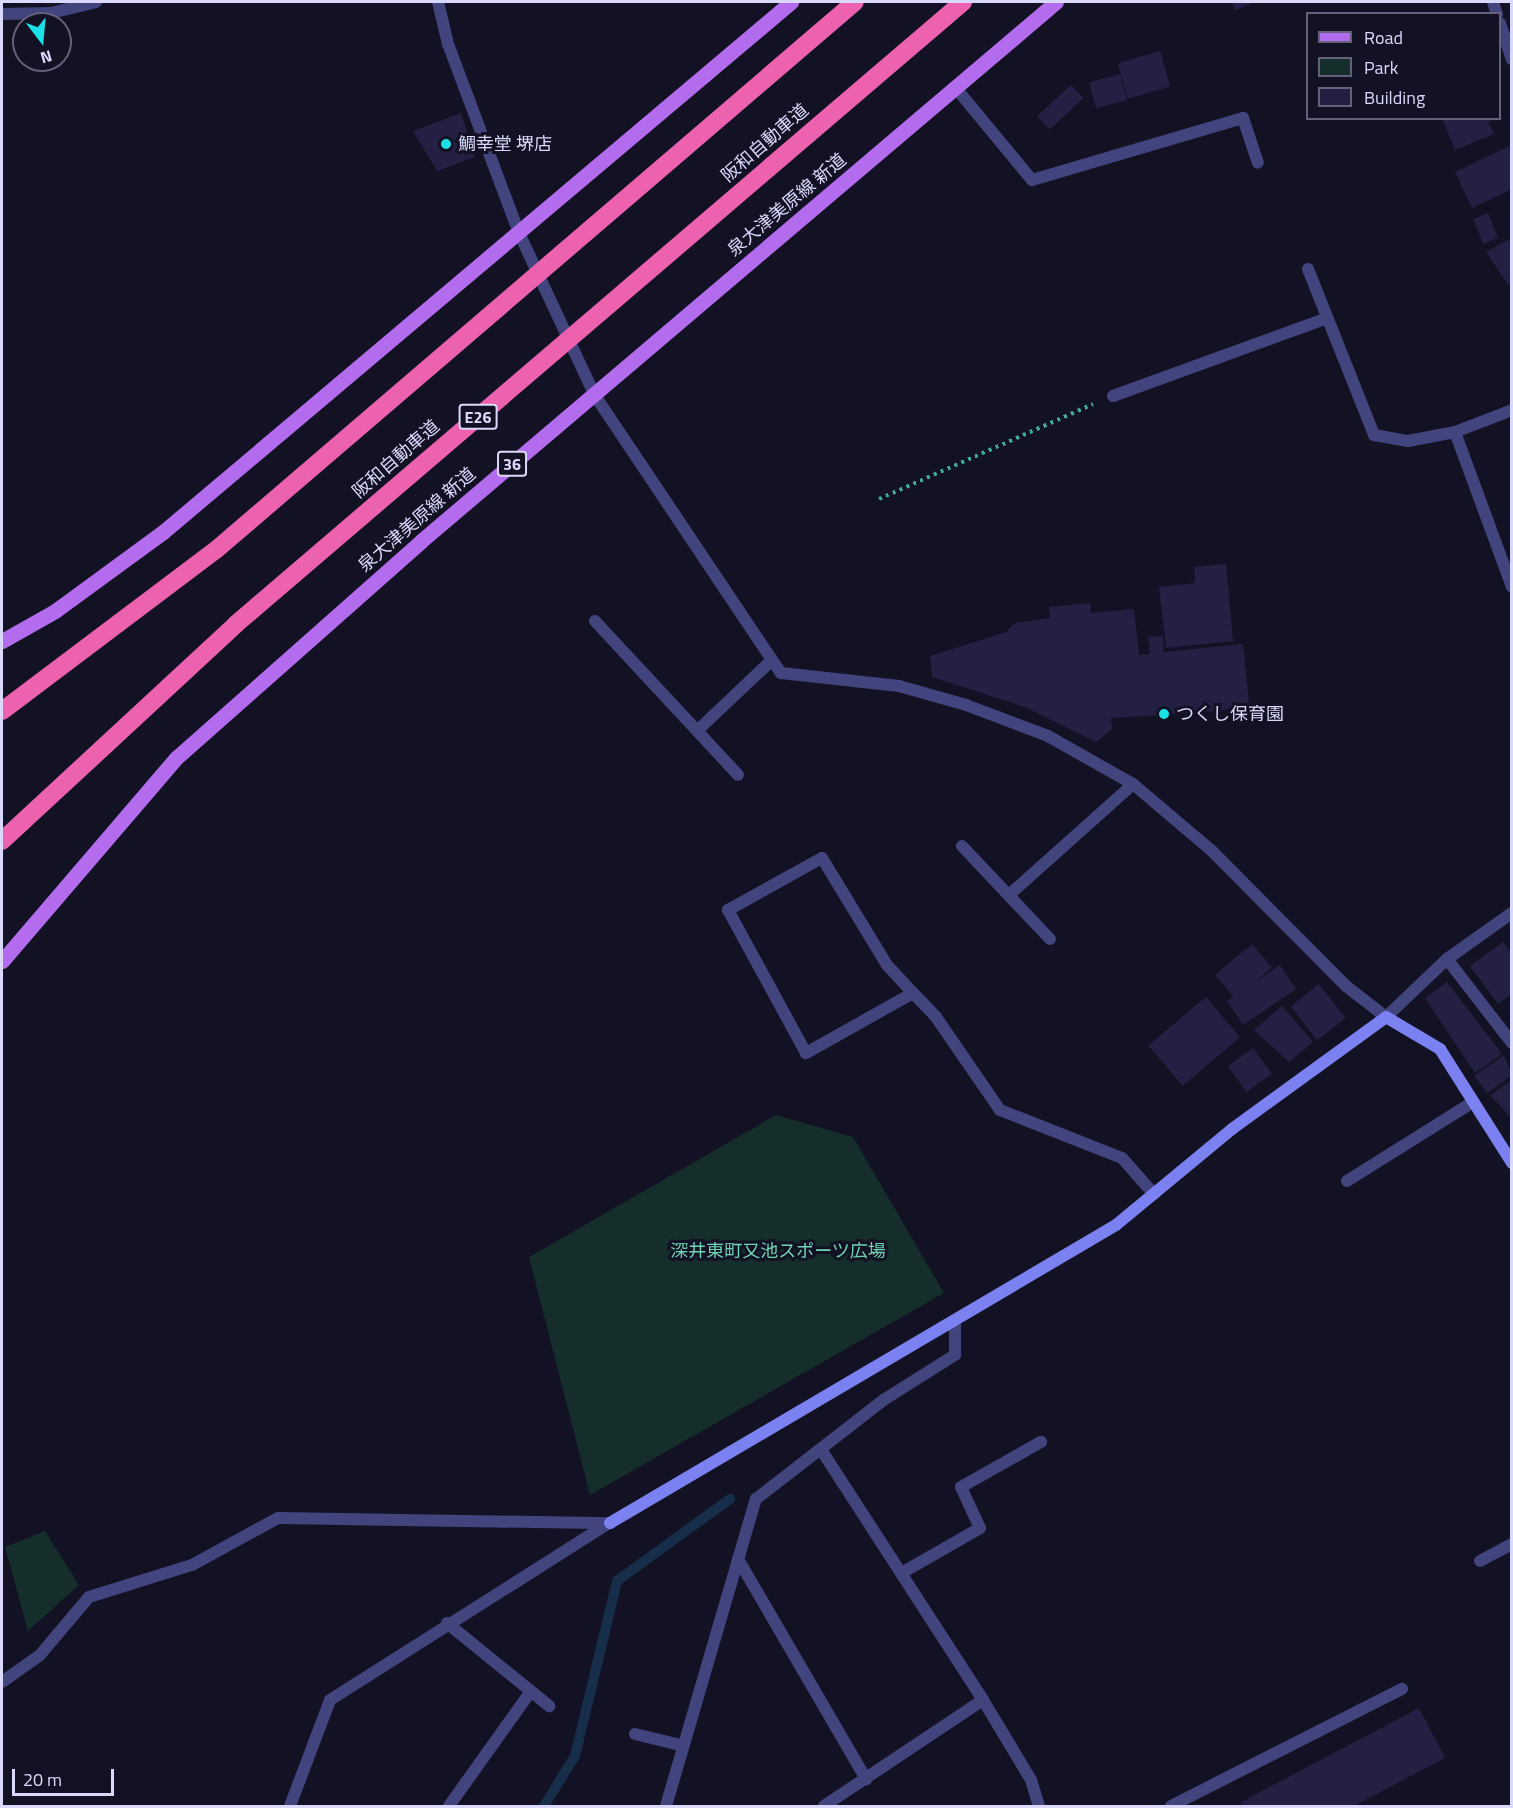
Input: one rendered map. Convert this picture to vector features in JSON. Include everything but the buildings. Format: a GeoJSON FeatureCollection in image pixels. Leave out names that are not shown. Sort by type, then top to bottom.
{"type":"FeatureCollection","features":[{"type":"Feature","properties":{"kind":"highway"},"geometry":{"type":"LineString","coordinates":[[2,711],[217,549],[855,2]]}},
{"type":"Feature","properties":{"kind":"highway","name":"阪和自動車道"},"geometry":{"type":"LineString","coordinates":[[2,841],[236,624],[963,2]]}},
{"type":"Feature","properties":{"kind":"main road"},"geometry":{"type":"LineString","coordinates":[[2,641],[55,611],[163,532],[791,2]]}},
{"type":"Feature","properties":{"kind":"main road","name":"泉大津美原線 新道"},"geometry":{"type":"LineString","coordinates":[[2,961],[176,758],[594,394],[1056,2]]}},
{"type":"Feature","properties":{"kind":"street"},"geometry":{"type":"LineString","coordinates":[[2,14],[51,13],[96,2]]}},
{"type":"Feature","properties":{"kind":"street"},"geometry":{"type":"LineString","coordinates":[[438,2],[448,44],[519,233],[594,394],[781,673],[899,686],[966,705],[1048,736],[1133,784],[1212,851],[1346,986],[1386,1017],[1440,1049],[1512,1163]]}},
{"type":"Feature","properties":{"kind":"street"},"geometry":{"type":"LineString","coordinates":[[1501,26],[1512,59]]}},
{"type":"Feature","properties":{"kind":"street"},"geometry":{"type":"LineString","coordinates":[[955,87],[1032,180],[1243,118],[1258,163]]}},
{"type":"Feature","properties":{"kind":"street"},"geometry":{"type":"LineString","coordinates":[[1308,269],[1374,435],[1408,441],[1455,432],[1512,410]]}},
{"type":"Feature","properties":{"kind":"street"},"geometry":{"type":"LineString","coordinates":[[1113,396],[1327,318]]}},
{"type":"Feature","properties":{"kind":"street"},"geometry":{"type":"LineString","coordinates":[[1455,432],[1512,587]]}},
{"type":"Feature","properties":{"kind":"street"},"geometry":{"type":"LineString","coordinates":[[595,621],[699,729],[738,775]]}},
{"type":"Feature","properties":{"kind":"street"},"geometry":{"type":"LineString","coordinates":[[699,729],[772,660]]}},
{"type":"Feature","properties":{"kind":"street"},"geometry":{"type":"LineString","coordinates":[[1009,895],[1133,784]]}},
{"type":"Feature","properties":{"kind":"street"},"geometry":{"type":"LineString","coordinates":[[962,846],[1050,939]]}},
{"type":"Feature","properties":{"kind":"street"},"geometry":{"type":"LineString","coordinates":[[913,993],[806,1053],[728,910],[822,858],[887,965],[913,993],[1000,1110],[1122,1158],[1154,1194]]}},
{"type":"Feature","properties":{"kind":"street"},"geometry":{"type":"LineString","coordinates":[[290,1806],[330,1700],[447,1623],[610,1523],[955,1322],[1116,1225],[1232,1129],[1386,1017],[1447,959],[1512,913]]}},
{"type":"Feature","properties":{"kind":"street"},"geometry":{"type":"LineString","coordinates":[[1447,959],[1512,1043]]}},
{"type":"Feature","properties":{"kind":"street"},"geometry":{"type":"LineString","coordinates":[[1347,1181],[1473,1102]]}},
{"type":"Feature","properties":{"kind":"street"},"geometry":{"type":"LineString","coordinates":[[666,1806],[680,1745],[756,1499],[822,1451],[885,1399],[955,1355],[955,1322]]}},
{"type":"Feature","properties":{"kind":"street"},"geometry":{"type":"LineString","coordinates":[[905,1571],[980,1528],[961,1487],[1041,1442]]}},
{"type":"Feature","properties":{"kind":"street"},"geometry":{"type":"LineString","coordinates":[[822,1451],[905,1571],[1031,1780],[1039,1806]]}},
{"type":"Feature","properties":{"kind":"street"},"geometry":{"type":"LineString","coordinates":[[2,1682],[40,1655],[89,1597],[192,1565],[278,1518],[610,1523]]}},
{"type":"Feature","properties":{"kind":"street"},"geometry":{"type":"LineString","coordinates":[[1480,1561],[1512,1544]]}},
{"type":"Feature","properties":{"kind":"street"},"geometry":{"type":"LineString","coordinates":[[738,1559],[866,1779]]}},
{"type":"Feature","properties":{"kind":"street"},"geometry":{"type":"LineString","coordinates":[[447,1623],[549,1706]]}},
{"type":"Feature","properties":{"kind":"street"},"geometry":{"type":"LineString","coordinates":[[1171,1806],[1402,1689]]}},
{"type":"Feature","properties":{"kind":"street"},"geometry":{"type":"LineString","coordinates":[[448,1806],[531,1691]]}},
{"type":"Feature","properties":{"kind":"street"},"geometry":{"type":"LineString","coordinates":[[824,1806],[983,1700]]}},
{"type":"Feature","properties":{"kind":"street"},"geometry":{"type":"LineString","coordinates":[[635,1734],[680,1745]]}},
{"type":"Feature","properties":{"kind":"path"},"geometry":{"type":"LineString","coordinates":[[879,499],[1113,396]]}},
{"type":"Feature","properties":{"kind":"green space","name":"深井東町又池スポーツ広場"},"geometry":{"type":"Polygon","coordinates":[[[776,1115],[853,1137],[944,1293],[590,1495],[529,1257],[776,1115]]]}},
{"type":"Feature","properties":{"kind":"green space"},"geometry":{"type":"Polygon","coordinates":[[[45,1531],[79,1585],[28,1631],[5,1547],[45,1531]]]}},
{"type":"Feature","properties":{"kind":"waterway"},"geometry":{"type":"LineString","coordinates":[[544,1806],[575,1756],[617,1581],[730,1499]]}},
{"type":"Feature","properties":{"kind":"place","name":"鯛幸堂 堺店"},"geometry":{"type":"Point","coordinates":[446,144]}},
{"type":"Feature","properties":{"kind":"place","name":"つくし保育園"},"geometry":{"type":"Point","coordinates":[1164,714]}}]}
